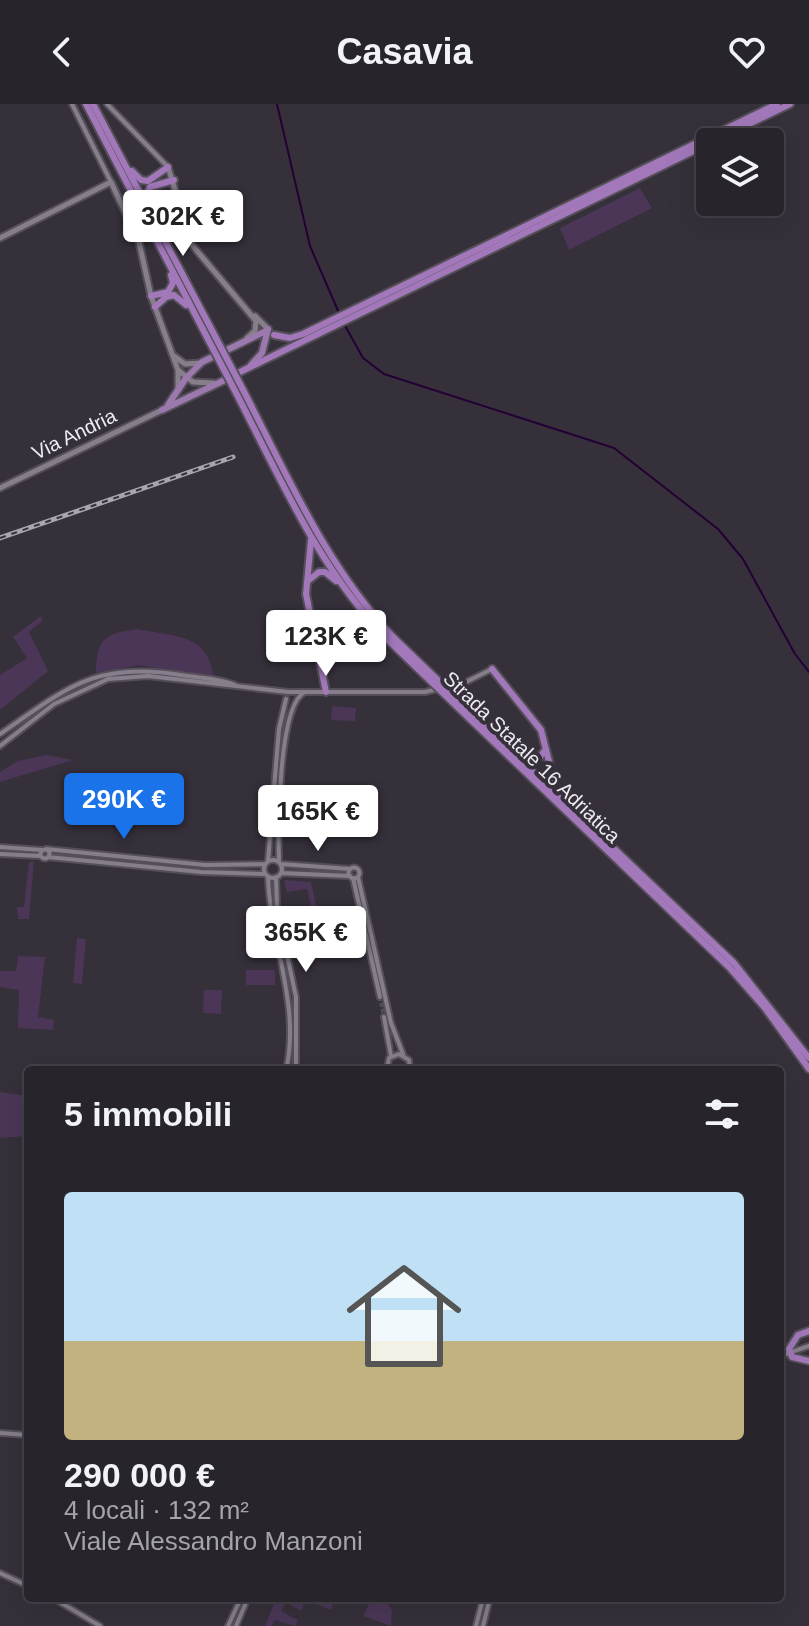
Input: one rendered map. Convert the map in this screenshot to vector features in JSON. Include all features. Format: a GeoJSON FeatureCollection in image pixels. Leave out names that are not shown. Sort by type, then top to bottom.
{"type":"FeatureCollection","features":[{"type":"Feature","properties":{"kind":"highway","name":"Strada Statale 16 Adriatica"},"geometry":{"type":"LineString","coordinates":[[86,104],[213,341],[310,533],[343,587],[391,639],[770,1005],[809,1058]]}},
{"type":"Feature","properties":{"kind":"highway","name":"Strada Statale 16 Adriatica"},"geometry":{"type":"LineString","coordinates":[[93,104],[201,326],[213,341]]}},
{"type":"Feature","properties":{"kind":"highway"},"geometry":{"type":"LineString","coordinates":[[240,372],[777,104]]}},
{"type":"Feature","properties":{"kind":"highway"},"geometry":{"type":"LineString","coordinates":[[740,128],[790,104]]}},
{"type":"Feature","properties":{"kind":"highway"},"geometry":{"type":"LineString","coordinates":[[109,135],[141,180],[153,180],[168,167]]}},
{"type":"Feature","properties":{"kind":"highway"},"geometry":{"type":"LineString","coordinates":[[344,318],[696,149]]}},
{"type":"Feature","properties":{"kind":"highway"},"geometry":{"type":"LineString","coordinates":[[151,296],[168,292],[173,283],[147,191],[154,183],[174,180]]}},
{"type":"Feature","properties":{"kind":"highway"},"geometry":{"type":"LineString","coordinates":[[155,307],[170,295],[180,296],[201,326]]}},
{"type":"Feature","properties":{"kind":"highway"},"geometry":{"type":"LineString","coordinates":[[269,334],[296,337],[334,323]]}},
{"type":"Feature","properties":{"kind":"highway","name":"Strada Statale 16 Adriatica"},"geometry":{"type":"LineString","coordinates":[[290,489],[347,583],[391,639]]}},
{"type":"Feature","properties":{"kind":"highway"},"geometry":{"type":"LineString","coordinates":[[310,533],[313,547],[306,587],[326,692]]}},
{"type":"Feature","properties":{"kind":"highway"},"geometry":{"type":"LineString","coordinates":[[306,587],[319,572],[325,572],[343,587]]}},
{"type":"Feature","properties":{"kind":"highway"},"geometry":{"type":"LineString","coordinates":[[492,669],[541,730],[548,745],[550,776],[559,796]]}},
{"type":"Feature","properties":{"kind":"highway","name":"Strada Statale 16 Adriatica"},"geometry":{"type":"LineString","coordinates":[[473,718],[559,796],[595,835]]}},
{"type":"Feature","properties":{"kind":"highway"},"geometry":{"type":"LineString","coordinates":[[507,747],[532,760],[541,757],[548,745]]}},
{"type":"Feature","properties":{"kind":"highway","name":"Strada Statale 16 Adriatica"},"geometry":{"type":"LineString","coordinates":[[687,923],[765,1008],[809,1069]]}},
{"type":"Feature","properties":{"kind":"highway"},"geometry":{"type":"LineString","coordinates":[[809,1331],[790,1343],[792,1357],[809,1361]]}},
{"type":"Feature","properties":{"kind":"main road"},"geometry":{"type":"LineString","coordinates":[[168,167],[192,245],[269,334]]}},
{"type":"Feature","properties":{"kind":"main road"},"geometry":{"type":"LineString","coordinates":[[0,238],[111,182],[139,242],[151,296],[178,370],[178,391]]}},
{"type":"Feature","properties":{"kind":"main road"},"geometry":{"type":"LineString","coordinates":[[244,306],[256,325],[246,339]]}},
{"type":"Feature","properties":{"kind":"main road"},"geometry":{"type":"LineString","coordinates":[[162,410],[202,362],[246,339],[269,334]]}},
{"type":"Feature","properties":{"kind":"main road"},"geometry":{"type":"LineString","coordinates":[[162,410],[240,372],[261,355],[269,334]]}},
{"type":"Feature","properties":{"kind":"main road"},"geometry":{"type":"LineString","coordinates":[[172,354],[185,364],[202,362]]}},
{"type":"Feature","properties":{"kind":"main road"},"geometry":{"type":"LineString","coordinates":[[178,370],[198,383],[219,382]]}},
{"type":"Feature","properties":{"kind":"main road","name":"Via Andria"},"geometry":{"type":"LineString","coordinates":[[0,488],[162,410]]}},
{"type":"Feature","properties":{"kind":"street"},"geometry":{"type":"LineString","coordinates":[[72,104],[111,182]]}},
{"type":"Feature","properties":{"kind":"street"},"geometry":{"type":"LineString","coordinates":[[107,104],[168,167]]}},
{"type":"Feature","properties":{"kind":"street"},"geometry":{"type":"LineString","coordinates":[[237,686],[128,676],[108,679],[75,692],[1,745],[0,735],[72,686],[129,670],[150,670],[268,691],[326,692],[437,691],[492,669]]}},
{"type":"Feature","properties":{"kind":"street"},"geometry":{"type":"LineString","coordinates":[[72,686],[70,691],[75,692]]}},
{"type":"Feature","properties":{"kind":"street"},"geometry":{"type":"LineString","coordinates":[[268,691],[294,700],[306,692]]}},
{"type":"Feature","properties":{"kind":"street"},"geometry":{"type":"LineString","coordinates":[[287,1066],[288,998],[273,928],[267,862],[279,729],[290,692]]}},
{"type":"Feature","properties":{"kind":"street"},"geometry":{"type":"LineString","coordinates":[[290,692],[294,700],[286,729],[277,908],[296,997],[296,1066]]}},
{"type":"Feature","properties":{"kind":"street"},"geometry":{"type":"LineString","coordinates":[[0,847],[267,875],[354,877]]}},
{"type":"Feature","properties":{"kind":"street"},"geometry":{"type":"LineString","coordinates":[[0,854],[43,852],[48,857],[202,868],[267,862],[358,869],[354,877],[380,997]]}},
{"type":"Feature","properties":{"kind":"street"},"geometry":{"type":"LineString","coordinates":[[350,869],[391,1023],[410,1066]]}},
{"type":"Feature","properties":{"kind":"street"},"geometry":{"type":"LineString","coordinates":[[384,1017],[391,1056],[388,1066]]}},
{"type":"Feature","properties":{"kind":"street"},"geometry":{"type":"LineString","coordinates":[[391,1056],[403,1054]]}},
{"type":"Feature","properties":{"kind":"street"},"geometry":{"type":"LineString","coordinates":[[784,1354],[809,1346]]}},
{"type":"Feature","properties":{"kind":"street"},"geometry":{"type":"LineString","coordinates":[[0,1433],[24,1435]]}},
{"type":"Feature","properties":{"kind":"street"},"geometry":{"type":"LineString","coordinates":[[0,1573],[24,1584]]}},
{"type":"Feature","properties":{"kind":"street"},"geometry":{"type":"LineString","coordinates":[[60,1602],[100,1626]]}},
{"type":"Feature","properties":{"kind":"street"},"geometry":{"type":"LineString","coordinates":[[228,1626],[239,1602]]}},
{"type":"Feature","properties":{"kind":"street"},"geometry":{"type":"LineString","coordinates":[[236,1626],[246,1602]]}},
{"type":"Feature","properties":{"kind":"street"},"geometry":{"type":"LineString","coordinates":[[476,1626],[482,1602]]}},
{"type":"Feature","properties":{"kind":"street"},"geometry":{"type":"LineString","coordinates":[[483,1626],[489,1602]]}},
{"type":"Feature","properties":{"kind":"shaded area"},"geometry":{"type":"Polygon","coordinates":[[[640,188],[652,208],[569,250],[560,228],[640,188]]]}},
{"type":"Feature","properties":{"kind":"shaded area"},"geometry":{"type":"Polygon","coordinates":[[[41,616],[42,621],[29,632],[48,671],[0,710],[0,675],[27,658],[13,637],[41,616]]]}},
{"type":"Feature","properties":{"kind":"shaded area"},"geometry":{"type":"Polygon","coordinates":[[[137,629],[177,636],[197,645],[211,663],[214,678],[139,665],[96,673],[98,652],[104,640],[117,633],[137,629]]]}},
{"type":"Feature","properties":{"kind":"shaded area"},"geometry":{"type":"Polygon","coordinates":[[[332,706],[356,708],[355,721],[331,720],[332,706]]]}},
{"type":"Feature","properties":{"kind":"shaded area"},"geometry":{"type":"Polygon","coordinates":[[[46,755],[73,760],[0,782],[0,772],[18,761],[46,755]]]}},
{"type":"Feature","properties":{"kind":"shaded area"},"geometry":{"type":"Polygon","coordinates":[[[34,861],[29,919],[18,919],[17,907],[24,907],[29,862],[34,861]]]}},
{"type":"Feature","properties":{"kind":"shaded area"},"geometry":{"type":"Polygon","coordinates":[[[284,880],[311,882],[316,906],[311,907],[307,889],[287,892],[284,880]]]}},
{"type":"Feature","properties":{"kind":"shaded area"},"geometry":{"type":"Polygon","coordinates":[[[77,938],[86,939],[82,984],[73,983],[77,938]]]}},
{"type":"Feature","properties":{"kind":"shaded area"},"geometry":{"type":"Polygon","coordinates":[[[18,956],[45,957],[38,1017],[54,1020],[53,1030],[18,1028],[19,990],[0,987],[0,971],[16,971],[18,956]]]}},
{"type":"Feature","properties":{"kind":"shaded area"},"geometry":{"type":"Polygon","coordinates":[[[246,970],[275,970],[275,985],[246,985],[246,970]]]}},
{"type":"Feature","properties":{"kind":"shaded area"},"geometry":{"type":"Polygon","coordinates":[[[204,990],[222,990],[221,1014],[203,1013],[204,990]]]}},
{"type":"Feature","properties":{"kind":"shaded area"},"geometry":{"type":"Polygon","coordinates":[[[0,1092],[24,1095],[24,1136],[0,1138],[0,1092]]]}},
{"type":"Feature","properties":{"kind":"shaded area"},"geometry":{"type":"Polygon","coordinates":[[[274,1602],[286,1602],[281,1611],[298,1620],[295,1626],[275,1620],[272,1626],[265,1626],[274,1602]]]}},
{"type":"Feature","properties":{"kind":"shaded area"},"geometry":{"type":"Polygon","coordinates":[[[286,1602],[304,1602],[301,1611],[286,1602]]]}},
{"type":"Feature","properties":{"kind":"shaded area"},"geometry":{"type":"Polygon","coordinates":[[[310,1602],[334,1602],[331,1610],[310,1602]]]}},
{"type":"Feature","properties":{"kind":"shaded area"},"geometry":{"type":"Polygon","coordinates":[[[370,1602],[386,1602],[392,1610],[391,1626],[363,1616],[370,1602]]]}},
{"type":"Feature","properties":{"kind":"waterway"},"geometry":{"type":"LineString","coordinates":[[277,104],[310,246],[339,313]]}},
{"type":"Feature","properties":{"kind":"waterway"},"geometry":{"type":"LineString","coordinates":[[343,322],[363,358],[384,374],[614,448],[718,529],[743,559],[795,654],[809,672]]}},
{"type":"Feature","properties":{"kind":"tunnel"},"geometry":{"type":"LineString","coordinates":[[380,997],[384,1017]]}},
{"type":"Feature","properties":{"kind":"railway"},"geometry":{"type":"LineString","coordinates":[[0,538],[233,457]]}}]}
